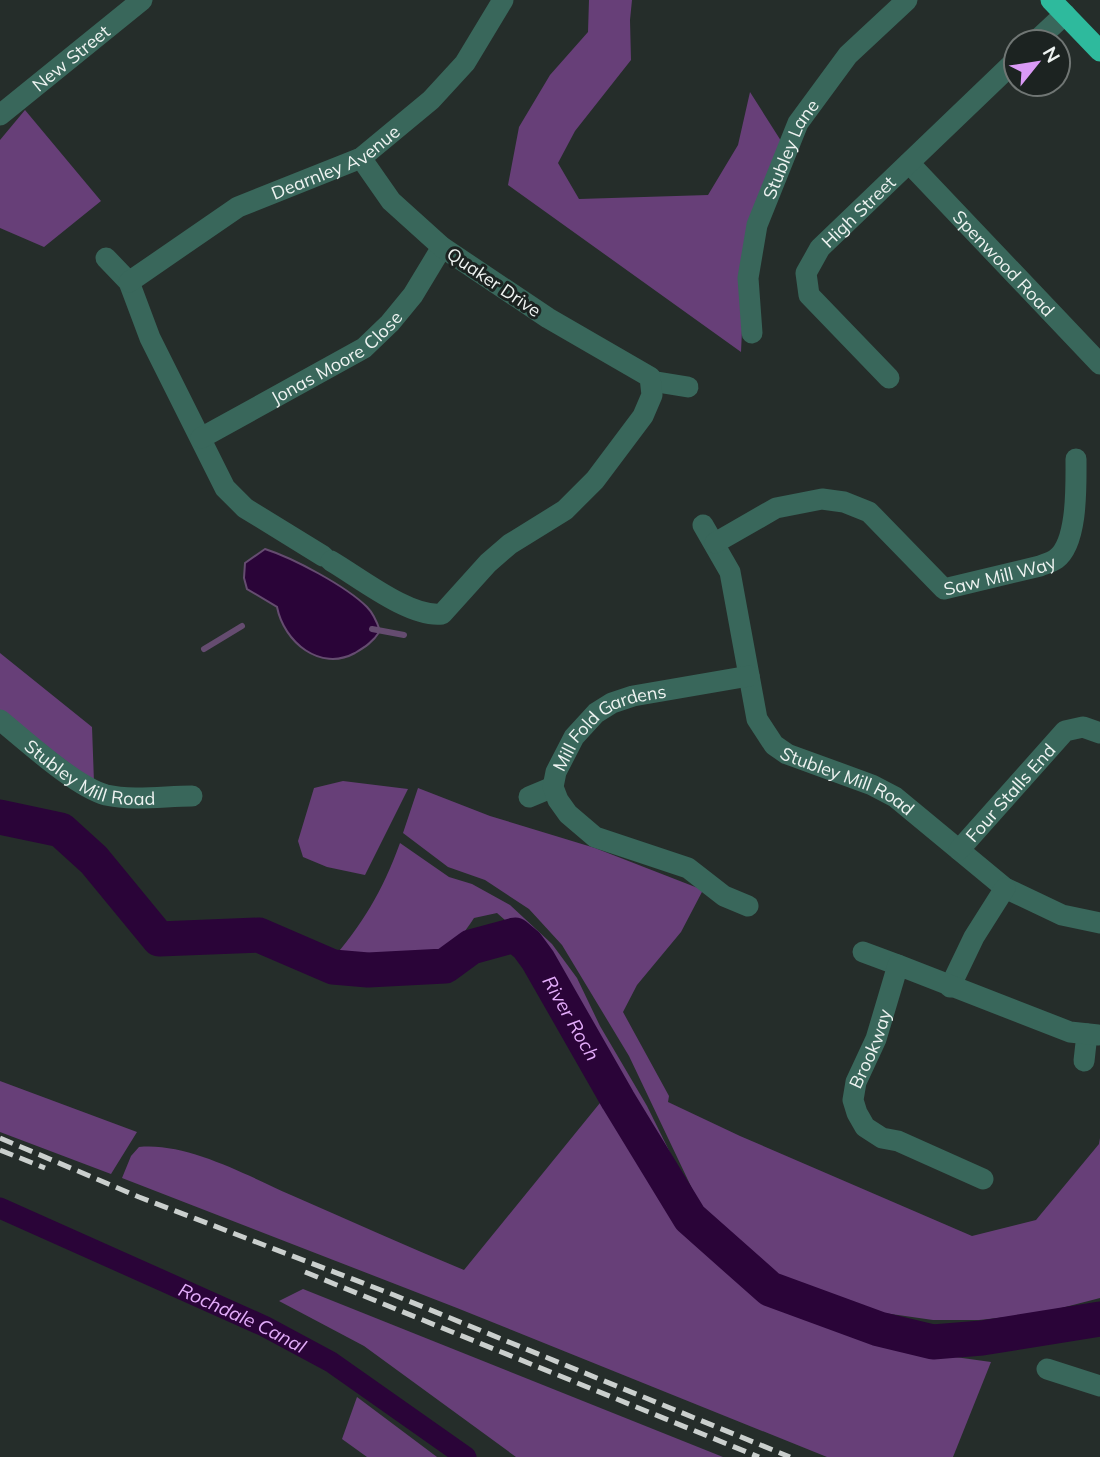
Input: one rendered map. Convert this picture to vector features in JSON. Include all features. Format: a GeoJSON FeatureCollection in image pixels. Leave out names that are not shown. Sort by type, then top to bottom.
{"type":"FeatureCollection","features":[{"type":"Feature","properties":{"kind":"highway"},"geometry":{"type":"LineString","coordinates":[[1058,7],[1100,51]]}},
{"type":"Feature","properties":{"kind":"street","name":"New Street"},"geometry":{"type":"LineString","coordinates":[[0,115],[142,0]]}},
{"type":"Feature","properties":{"kind":"street","name":"Dearnley Avenue"},"geometry":{"type":"LineString","coordinates":[[129,282],[238,207],[361,158],[431,100],[464,64],[503,0]]}},
{"type":"Feature","properties":{"kind":"street","name":"Stubley Lane"},"geometry":{"type":"LineString","coordinates":[[752,333],[748,278],[757,225],[798,124],[848,55],[907,0]]}},
{"type":"Feature","properties":{"kind":"street"},"geometry":{"type":"LineString","coordinates":[[1044,28],[1058,7]]}},
{"type":"Feature","properties":{"kind":"street","name":"High Street"},"geometry":{"type":"LineString","coordinates":[[889,378],[809,295],[806,273],[820,248],[1002,73]]}},
{"type":"Feature","properties":{"kind":"street","name":"Quaker Drive"},"geometry":{"type":"LineString","coordinates":[[361,158],[391,201],[442,247],[548,318],[650,379]]}},
{"type":"Feature","properties":{"kind":"street","name":"Spenwood Road"},"geometry":{"type":"LineString","coordinates":[[909,163],[1100,364]]}},
{"type":"Feature","properties":{"kind":"street","name":"Jonas Moore Close"},"geometry":{"type":"LineString","coordinates":[[201,438],[365,348],[413,295],[442,247]]}},
{"type":"Feature","properties":{"kind":"street"},"geometry":{"type":"LineString","coordinates":[[106,258],[129,282],[150,338],[225,488],[245,508],[410,609],[431,615],[442,614],[503,551],[565,510],[594,480],[643,416],[652,395],[650,379],[688,387]]}},
{"type":"Feature","properties":{"kind":"street","name":"Saw Mill Way"},"geometry":{"type":"LineString","coordinates":[[715,543],[776,508],[821,499],[844,502],[869,512],[940,598],[1040,566],[1061,568],[1073,522],[1070,471]]}},
{"type":"Feature","properties":{"kind":"street","name":"Stubley Mill Road"},"geometry":{"type":"LineString","coordinates":[[703,525],[730,572],[757,719],[774,745],[787,754],[872,785],[895,797],[1006,888],[1062,915],[1100,923]]}},
{"type":"Feature","properties":{"kind":"street","name":"Mill Fold Gardens"},"geometry":{"type":"LineString","coordinates":[[748,906],[724,896],[688,868],[595,837],[568,814],[553,787],[556,772],[573,737],[596,713],[612,703],[633,696],[749,676]]}},
{"type":"Feature","properties":{"kind":"street","name":"Stubley Mill Road"},"geometry":{"type":"LineString","coordinates":[[0,720],[87,788],[117,796],[192,796]]}},
{"type":"Feature","properties":{"kind":"street","name":"Four Stalls End"},"geometry":{"type":"LineString","coordinates":[[959,850],[1065,731],[1083,727],[1100,733]]}},
{"type":"Feature","properties":{"kind":"street"},"geometry":{"type":"LineString","coordinates":[[529,797],[553,787]]}},
{"type":"Feature","properties":{"kind":"street"},"geometry":{"type":"LineString","coordinates":[[950,987],[974,937],[1006,888]]}},
{"type":"Feature","properties":{"kind":"street"},"geometry":{"type":"LineString","coordinates":[[863,952],[1070,1032],[1092,1035],[1084,1060]]}},
{"type":"Feature","properties":{"kind":"street","name":"Brookway"},"geometry":{"type":"LineString","coordinates":[[898,965],[876,1039],[856,1082],[853,1100],[859,1133],[954,1155],[983,1179]]}},
{"type":"Feature","properties":{"kind":"street"},"geometry":{"type":"LineString","coordinates":[[1047,1369],[1077,1369],[1100,1386]]}},
{"type":"Feature","properties":{"kind":"shaded area"},"geometry":{"type":"Polygon","coordinates":[[[589,0],[632,0],[631,60],[575,131],[558,163],[579,199],[708,195],[738,145],[750,92],[783,144],[744,286],[741,352],[508,185],[519,127],[550,75],[588,32],[589,0]]]}},
{"type":"Feature","properties":{"kind":"shaded area"},"geometry":{"type":"Polygon","coordinates":[[[25,110],[101,201],[44,247],[0,228],[0,140],[25,110]]]}},
{"type":"Feature","properties":{"kind":"shaded area"},"geometry":{"type":"Polygon","coordinates":[[[265,549],[319,573],[346,590],[367,607],[380,631],[362,649],[342,658],[329,659],[306,650],[287,632],[277,607],[247,589],[244,578],[245,563],[265,549]]]}},
{"type":"Feature","properties":{"kind":"shaded area"},"geometry":{"type":"Polygon","coordinates":[[[0,653],[92,727],[94,782],[0,711],[0,653]]]}},
{"type":"Feature","properties":{"kind":"shaded area"},"geometry":{"type":"Polygon","coordinates":[[[343,781],[408,789],[365,875],[327,867],[303,857],[298,841],[314,788],[343,781]]]}},
{"type":"Feature","properties":{"kind":"shaded area"},"geometry":{"type":"Polygon","coordinates":[[[418,788],[490,816],[595,848],[703,890],[681,932],[637,985],[623,1012],[669,1096],[668,1102],[972,1236],[1036,1220],[1099,1144],[1100,1138],[1100,1298],[1042,1313],[979,1320],[933,1320],[877,1312],[818,1292],[779,1275],[728,1240],[697,1199],[629,1056],[562,945],[529,909],[485,880],[448,867],[403,833],[418,788]]]}},
{"type":"Feature","properties":{"kind":"shaded area"},"geometry":{"type":"Polygon","coordinates":[[[400,843],[449,877],[472,884],[510,905],[552,944],[577,978],[600,1026],[647,1106],[694,1201],[721,1240],[693,1209],[563,984],[533,945],[497,913],[474,918],[449,950],[430,962],[386,965],[329,963],[370,907],[400,843]]]}},
{"type":"Feature","properties":{"kind":"shaded area"},"geometry":{"type":"Polygon","coordinates":[[[0,1081],[137,1132],[111,1174],[0,1132],[0,1081]]]}},
{"type":"Feature","properties":{"kind":"shaded area"},"geometry":{"type":"Polygon","coordinates":[[[604,1098],[669,1212],[713,1258],[777,1306],[912,1351],[991,1362],[953,1457],[827,1457],[457,1308],[122,1178],[131,1156],[139,1147],[158,1147],[197,1155],[464,1270],[604,1098]]]}},
{"type":"Feature","properties":{"kind":"shaded area"},"geometry":{"type":"Polygon","coordinates":[[[303,1289],[723,1457],[516,1457],[364,1346],[279,1301],[303,1289]]]}},
{"type":"Feature","properties":{"kind":"shaded area"},"geometry":{"type":"Polygon","coordinates":[[[357,1397],[437,1457],[367,1457],[342,1439],[357,1397]]]}},
{"type":"Feature","properties":{"kind":"waterway"},"geometry":{"type":"LineString","coordinates":[[204,649],[242,626]]}},
{"type":"Feature","properties":{"kind":"waterway"},"geometry":{"type":"LineString","coordinates":[[372,629],[404,635]]}},
{"type":"Feature","properties":{"kind":"waterway","name":"River Roch"},"geometry":{"type":"LineString","coordinates":[[0,817],[61,830],[94,860],[159,939],[259,935],[333,967],[368,970],[445,966],[471,947],[515,935],[538,960],[618,1100],[690,1218],[770,1289],[879,1329],[933,1342],[982,1338],[1100,1319]]}},
{"type":"Feature","properties":{"kind":"waterway","name":"Rochdale Canal"},"geometry":{"type":"LineString","coordinates":[[0,1208],[264,1326],[331,1362],[466,1457]]}},
{"type":"Feature","properties":{"kind":"railway"},"geometry":{"type":"LineString","coordinates":[[0,1138],[139,1197],[394,1295],[790,1457]]}},
{"type":"Feature","properties":{"kind":"railway"},"geometry":{"type":"LineString","coordinates":[[0,1150],[45,1168]]}},
{"type":"Feature","properties":{"kind":"railway"},"geometry":{"type":"LineString","coordinates":[[305,1272],[759,1457]]}}]}
